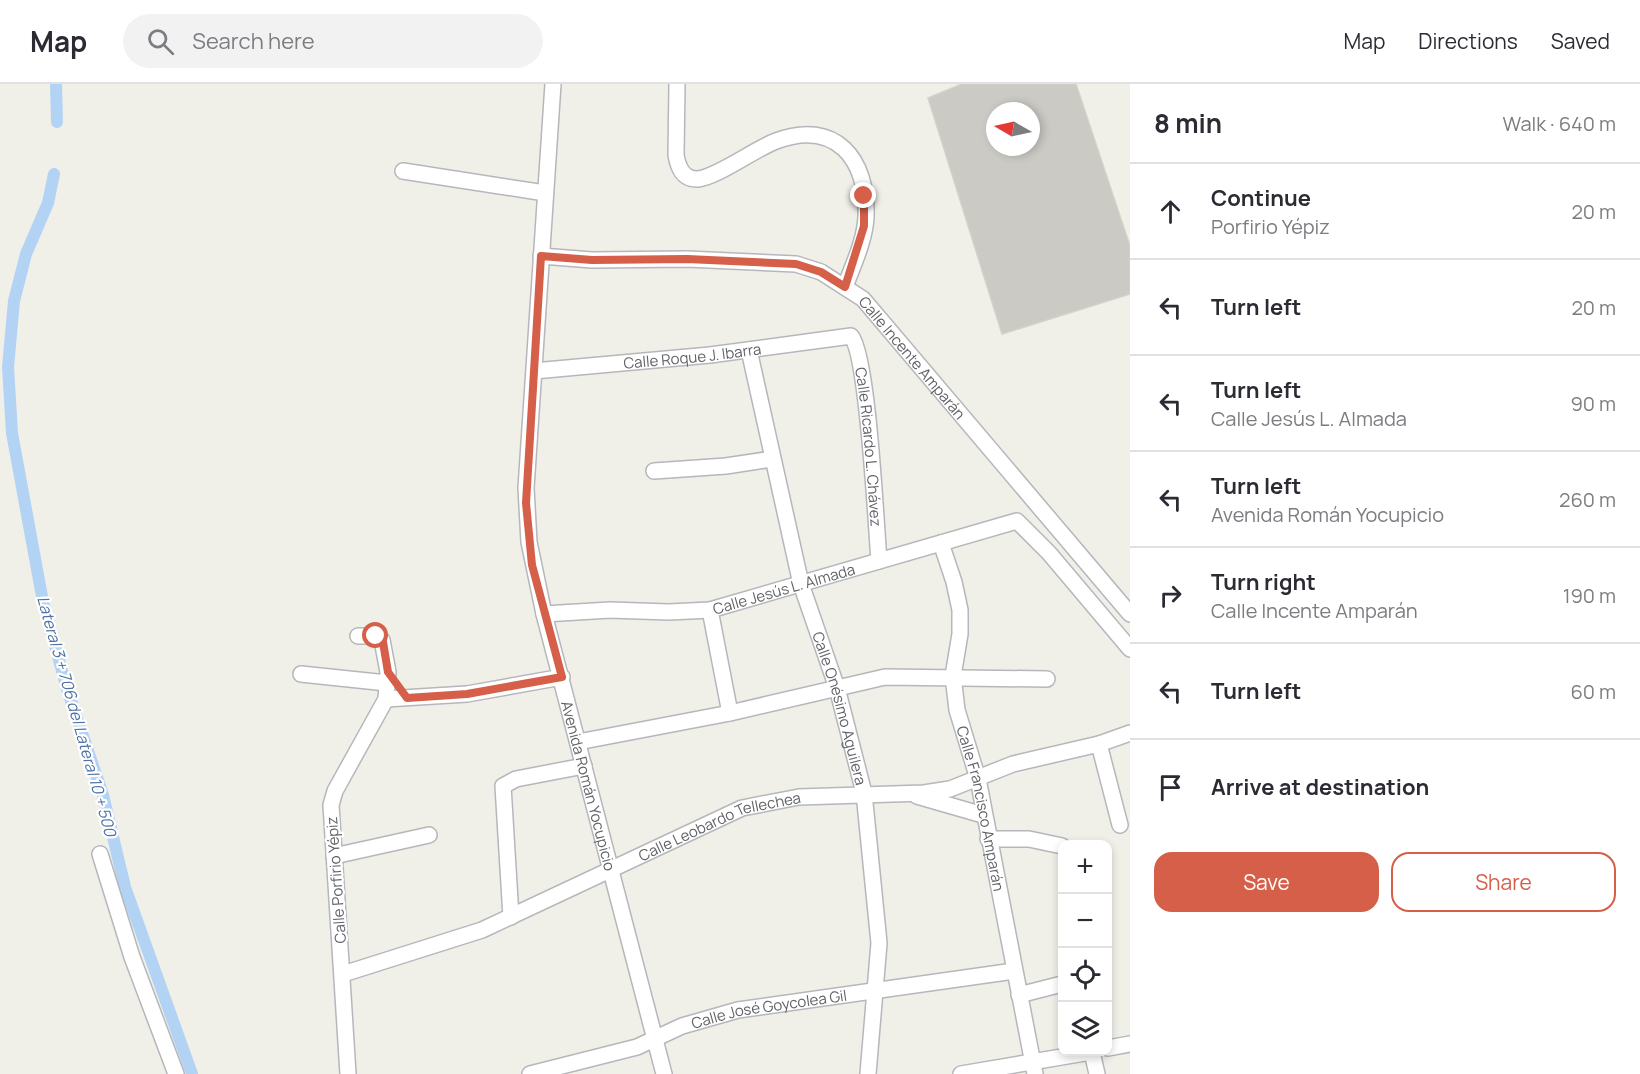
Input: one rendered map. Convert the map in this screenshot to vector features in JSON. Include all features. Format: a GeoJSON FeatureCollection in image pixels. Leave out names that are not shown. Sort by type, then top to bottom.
{"type":"FeatureCollection","features":[{"type":"Feature","properties":{"kind":"street","name":"Avenida Román Yocupicio"},"geometry":{"type":"LineString","coordinates":[[553,84],[526,503],[531,554],[544,614],[664,1074]]}},
{"type":"Feature","properties":{"kind":"street"},"geometry":{"type":"LineString","coordinates":[[677,84],[676,155],[684,174],[691,179],[704,177],[765,146],[797,134],[824,135],[846,149],[858,170],[866,217],[845,287]]}},
{"type":"Feature","properties":{"kind":"street"},"geometry":{"type":"LineString","coordinates":[[403,171],[545,193]]}},
{"type":"Feature","properties":{"kind":"street","name":"Calle Incente Amparán"},"geometry":{"type":"LineString","coordinates":[[541,258],[687,259],[796,264],[821,272],[863,299],[1130,615]]}},
{"type":"Feature","properties":{"kind":"street","name":"Calle Roque J. Ibarra"},"geometry":{"type":"LineString","coordinates":[[534,371],[749,350],[849,335]]}},
{"type":"Feature","properties":{"kind":"street","name":"Calle Ricardo L. Chávez"},"geometry":{"type":"LineString","coordinates":[[849,335],[855,342],[863,375],[879,561]]}},
{"type":"Feature","properties":{"kind":"street","name":"Calle Onésimo Aguilera"},"geometry":{"type":"LineString","coordinates":[[749,350],[801,584],[837,688],[864,793],[879,943],[868,1074]]}},
{"type":"Feature","properties":{"kind":"street"},"geometry":{"type":"LineString","coordinates":[[654,471],[726,466],[772,459]]}},
{"type":"Feature","properties":{"kind":"street","name":"Calle Jesús L. Almada"},"geometry":{"type":"LineString","coordinates":[[544,614],[610,610],[669,612],[710,610],[1017,521],[1049,553],[1130,649]]}},
{"type":"Feature","properties":{"kind":"street","name":"Calle Francisco Amparán"},"geometry":{"type":"LineString","coordinates":[[941,543],[954,582],[960,610],[960,634],[953,676],[960,724],[978,779],[983,815],[1034,1069]]}},
{"type":"Feature","properties":{"kind":"street"},"geometry":{"type":"LineString","coordinates":[[710,610],[730,713]]}},
{"type":"Feature","properties":{"kind":"street"},"geometry":{"type":"LineString","coordinates":[[358,636],[374,636],[382,640],[388,678],[386,699],[467,694],[562,677]]}},
{"type":"Feature","properties":{"kind":"street"},"geometry":{"type":"LineString","coordinates":[[301,674],[388,678],[407,698]]}},
{"type":"Feature","properties":{"kind":"street"},"geometry":{"type":"LineString","coordinates":[[578,742],[730,713],[885,676],[1047,679]]}},
{"type":"Feature","properties":{"kind":"street","name":"Calle Porfirio Yépiz"},"geometry":{"type":"LineString","coordinates":[[348,1074],[332,799],[386,699]]}},
{"type":"Feature","properties":{"kind":"street","name":"Calle Leobardo Tellechea"},"geometry":{"type":"LineString","coordinates":[[343,974],[456,939],[511,917],[742,808],[782,799],[951,789],[1026,760],[1099,744],[1130,733]]}},
{"type":"Feature","properties":{"kind":"street"},"geometry":{"type":"LineString","coordinates":[[1099,744],[1120,825]]}},
{"type":"Feature","properties":{"kind":"street"},"geometry":{"type":"LineString","coordinates":[[511,917],[503,786],[516,779],[584,766]]}},
{"type":"Feature","properties":{"kind":"street","name":"Calle Leobardo Tellechea"},"geometry":{"type":"LineString","coordinates":[[906,793],[983,815]]}},
{"type":"Feature","properties":{"kind":"street"},"geometry":{"type":"LineString","coordinates":[[334,856],[429,835]]}},
{"type":"Feature","properties":{"kind":"street"},"geometry":{"type":"LineString","coordinates":[[988,839],[1029,839],[1058,845]]}},
{"type":"Feature","properties":{"kind":"street"},"geometry":{"type":"LineString","coordinates":[[100,854],[132,957],[176,1074]]}},
{"type":"Feature","properties":{"kind":"street","name":"Calle José Goycolea Gil"},"geometry":{"type":"LineString","coordinates":[[530,1074],[655,1041],[682,1026],[738,1010],[1014,971]]}},
{"type":"Feature","properties":{"kind":"street"},"geometry":{"type":"LineString","coordinates":[[1019,995],[1058,985]]}},
{"type":"Feature","properties":{"kind":"street"},"geometry":{"type":"LineString","coordinates":[[1112,1047],[1130,1044]]}},
{"type":"Feature","properties":{"kind":"street"},"geometry":{"type":"LineString","coordinates":[[961,1074],[1034,1069],[1078,1056]]}},
{"type":"Feature","properties":{"kind":"street"},"geometry":{"type":"LineString","coordinates":[[1093,1056],[1097,1074]]}},
{"type":"Feature","properties":{"kind":"building"},"geometry":{"type":"Polygon","coordinates":[[[962,84],[1076,84],[1130,246],[1130,294],[1002,334],[928,98],[962,84]]]}},
{"type":"Feature","properties":{"kind":"waterway","name":"Lateral 3 + 706 del Lateral 10 + 500"},"geometry":{"type":"LineString","coordinates":[[56,84],[57,122]]}},
{"type":"Feature","properties":{"kind":"waterway","name":"Lateral 3 + 706 del Lateral 10 + 500"},"geometry":{"type":"LineString","coordinates":[[54,174],[48,203],[26,254],[14,301],[8,367],[12,433],[43,602],[67,689],[103,795],[125,887],[192,1074]]}},
{"type":"Feature","properties":{"kind":"route"},"geometry":{"type":"LineString","coordinates":[[376,636],[383,642],[388,672],[407,698],[467,694],[562,677],[532,565],[526,503],[526,467],[541,256],[592,260],[687,259],[796,264],[821,272],[845,287],[862,238],[866,217],[864,196]]}}]}
